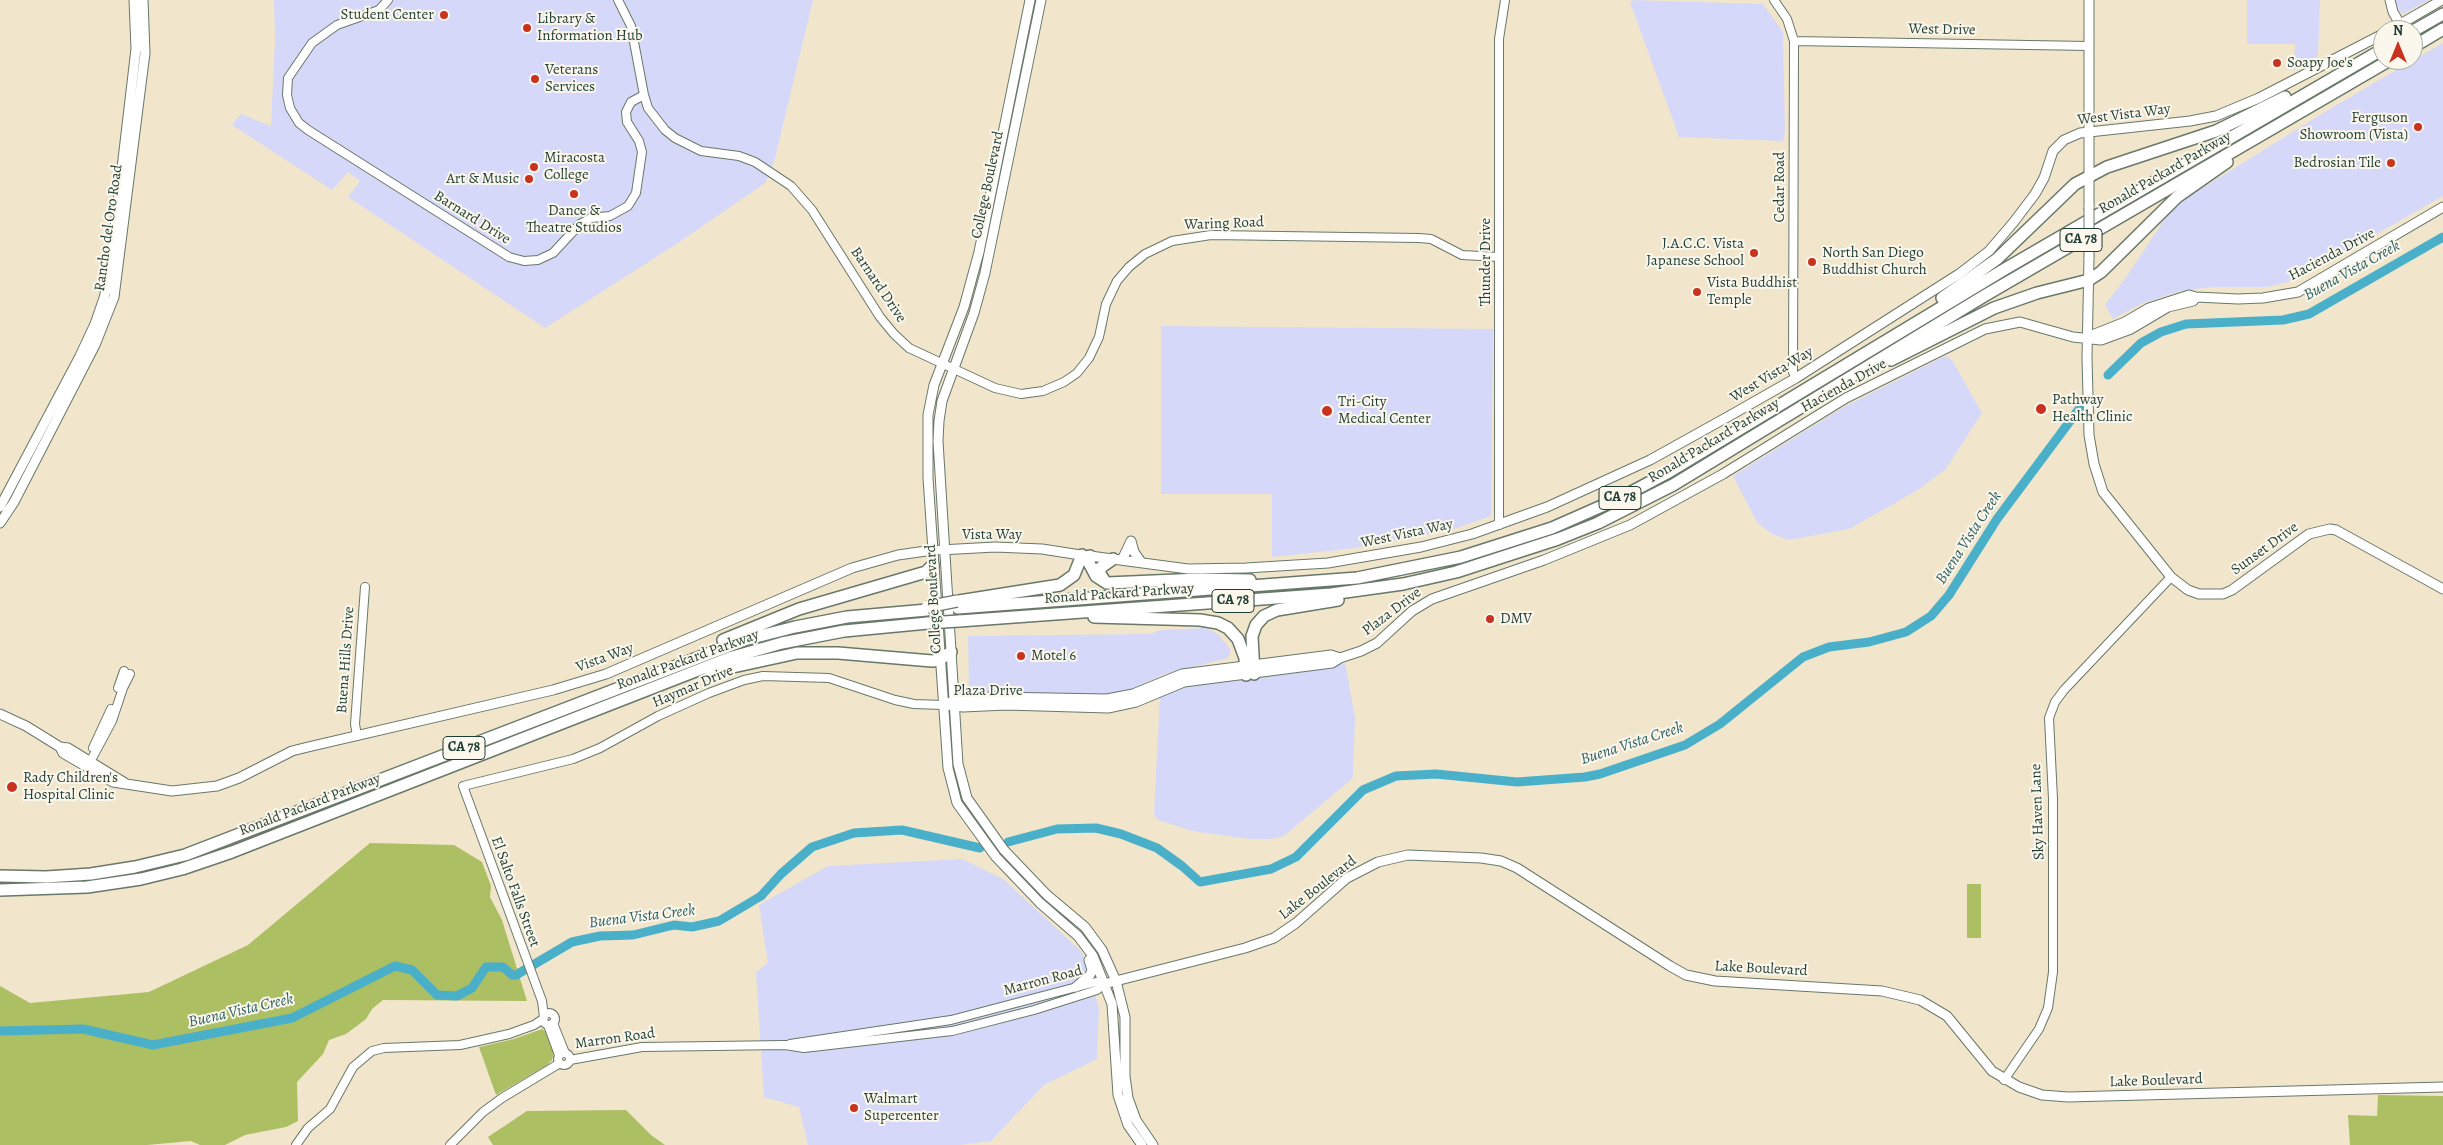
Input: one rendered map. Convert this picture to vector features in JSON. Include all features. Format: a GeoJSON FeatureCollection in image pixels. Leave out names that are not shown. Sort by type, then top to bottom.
{"type":"FeatureCollection","features":[{"type":"Feature","properties":{"kind":"highway"},"geometry":{"type":"LineString","coordinates":[[2423,25],[2443,14]]}},
{"type":"Feature","properties":{"kind":"highway"},"geometry":{"type":"LineString","coordinates":[[2423,41],[2443,29]]}},
{"type":"Feature","properties":{"kind":"highway","name":"Ronald Packard Parkway"},"geometry":{"type":"LineString","coordinates":[[0,876],[46,877],[91,874],[135,867],[184,855],[660,671],[736,643],[787,629],[848,617],[905,612],[957,604],[1357,578],[1430,564],[1522,538],[1591,511],[1667,473],[1921,318],[2373,55]]}},
{"type":"Feature","properties":{"kind":"highway","name":"Ronald Packard Parkway"},"geometry":{"type":"LineString","coordinates":[[0,890],[88,887],[141,879],[188,867],[686,675],[737,656],[782,643],[844,631],[928,623],[1331,594],[1403,584],[1487,563],[1598,523],[1702,468],[1866,367],[2373,70]]}},
{"type":"Feature","properties":{"kind":"highway"},"geometry":{"type":"LineString","coordinates":[[1921,318],[1932,304],[1997,258],[2074,184],[2107,167],[2216,130],[2298,91],[2330,80]]}},
{"type":"Feature","properties":{"kind":"highway"},"geometry":{"type":"LineString","coordinates":[[1866,367],[1883,364],[1994,308],[2037,293],[2089,280],[2102,272],[2177,197],[2296,114]]}},
{"type":"Feature","properties":{"kind":"highway"},"geometry":{"type":"LineString","coordinates":[[1086,555],[1096,576],[1106,583],[1200,579],[1256,580],[1282,584]]}},
{"type":"Feature","properties":{"kind":"highway"},"geometry":{"type":"LineString","coordinates":[[957,604],[1060,585],[1074,575],[1086,555]]}},
{"type":"Feature","properties":{"kind":"highway"},"geometry":{"type":"LineString","coordinates":[[1106,583],[1100,574],[1100,568],[1118,560]]}},
{"type":"Feature","properties":{"kind":"highway"},"geometry":{"type":"LineString","coordinates":[[660,671],[722,640],[798,609],[926,572],[933,565]]}},
{"type":"Feature","properties":{"kind":"highway"},"geometry":{"type":"LineString","coordinates":[[1250,670],[1251,644],[1254,629],[1260,620],[1269,613],[1285,608],[1339,600],[1403,584]]}},
{"type":"Feature","properties":{"kind":"highway"},"geometry":{"type":"LineString","coordinates":[[1062,613],[1084,617],[1200,620],[1218,623],[1228,628],[1238,639],[1250,670]]}},
{"type":"Feature","properties":{"kind":"highway"},"geometry":{"type":"LineString","coordinates":[[686,675],[707,673],[798,653],[939,660],[951,652]]}},
{"type":"Feature","properties":{"kind":"main road","name":"Rancho del Oro Road"},"geometry":{"type":"LineString","coordinates":[[0,508],[80,356],[95,324],[104,298],[109,278],[136,49],[134,0]]}},
{"type":"Feature","properties":{"kind":"main road","name":"Rancho del Oro Road"},"geometry":{"type":"LineString","coordinates":[[0,523],[14,502],[95,344],[114,297],[145,53],[143,0]]}},
{"type":"Feature","properties":{"kind":"main road","name":"College Boulevard"},"geometry":{"type":"LineString","coordinates":[[1030,0],[978,252],[964,307],[934,385],[926,432],[939,660],[948,768],[957,803],[966,818],[1003,866],[1040,903],[1075,933],[1093,956],[1112,1004],[1117,1079],[1124,1114],[1142,1145]]}},
{"type":"Feature","properties":{"kind":"main road","name":"College Boulevard"},"geometry":{"type":"LineString","coordinates":[[1041,0],[985,273],[974,313],[952,369],[942,401],[938,434],[960,777],[964,792],[975,812],[1004,850],[1041,889],[1085,927],[1102,950],[1116,981],[1125,1017],[1125,1076],[1127,1095],[1136,1120],[1153,1145]]}},
{"type":"Feature","properties":{"kind":"main road","name":"Sunset Drive"},"geometry":{"type":"LineString","coordinates":[[2089,0],[2090,257],[2087,337],[2090,448],[2103,492],[2171,577],[2188,590],[2199,594],[2223,594],[2232,590],[2309,534],[2330,529],[2336,530],[2443,589]]}},
{"type":"Feature","properties":{"kind":"main road"},"geometry":{"type":"LineString","coordinates":[[2390,0],[2398,20]]}},
{"type":"Feature","properties":{"kind":"main road"},"geometry":{"type":"LineString","coordinates":[[2407,20],[2442,0]]}},
{"type":"Feature","properties":{"kind":"main road","name":"West Vista Way"},"geometry":{"type":"LineString","coordinates":[[1086,555],[1188,568],[1222,569],[1318,564],[1421,548],[1500,525],[1600,485],[1650,460],[1796,378],[1973,264],[2014,223],[2035,194],[2058,144],[2072,136],[2089,132],[2190,121],[2216,116],[2259,98],[2373,39]]}},
{"type":"Feature","properties":{"kind":"main road","name":"Hacienda Drive"},"geometry":{"type":"LineString","coordinates":[[1518,569],[1587,544],[1630,525],[1723,474],[1846,398],[1984,330],[2020,322],[2073,337],[2087,337],[2125,322],[2156,305],[2189,295],[2196,297],[2263,298],[2298,292],[2443,207]]}},
{"type":"Feature","properties":{"kind":"main road"},"geometry":{"type":"LineString","coordinates":[[1118,560],[1131,541],[1134,552],[1141,562]]}},
{"type":"Feature","properties":{"kind":"main road","name":"Vista Way"},"geometry":{"type":"LineString","coordinates":[[60,746],[63,753],[114,782],[172,791],[203,789],[239,778],[292,751],[553,690],[606,674],[852,568],[898,555],[933,550],[995,546],[1086,555]]}},
{"type":"Feature","properties":{"kind":"main road","name":"Plaza Drive"},"geometry":{"type":"LineString","coordinates":[[943,704],[1096,708],[1121,702],[1182,674],[1332,663],[1377,643],[1412,611],[1432,599],[1518,569]]}},
{"type":"Feature","properties":{"kind":"main road","name":"Plaza Drive"},"geometry":{"type":"LineString","coordinates":[[954,704],[964,698],[1033,698],[1121,702]]}},
{"type":"Feature","properties":{"kind":"main road"},"geometry":{"type":"LineString","coordinates":[[1026,705],[1033,698]]}},
{"type":"Feature","properties":{"kind":"main road","name":"Vista Way"},"geometry":{"type":"LineString","coordinates":[[0,714],[26,726],[60,746],[68,748],[125,783]]}},
{"type":"Feature","properties":{"kind":"main road"},"geometry":{"type":"LineString","coordinates":[[948,768],[960,777]]}},
{"type":"Feature","properties":{"kind":"main road"},"geometry":{"type":"LineString","coordinates":[[951,784],[964,792]]}},
{"type":"Feature","properties":{"kind":"main road","name":"Lake Boulevard"},"geometry":{"type":"LineString","coordinates":[[1104,984],[1245,948],[1274,938],[1348,878],[1378,862],[1408,855],[1481,858],[1501,861],[1516,868],[1670,966],[1686,974],[1715,981],[1882,991],[1920,1000],[1947,1016],[1992,1071],[2004,1080],[2034,1093],[2057,1097],[2443,1087]]}},
{"type":"Feature","properties":{"kind":"main road"},"geometry":{"type":"LineString","coordinates":[[1003,866],[1010,866],[1035,890],[1041,889]]}},
{"type":"Feature","properties":{"kind":"main road"},"geometry":{"type":"LineString","coordinates":[[1075,933],[1092,970],[1090,975],[1076,987]]}},
{"type":"Feature","properties":{"kind":"main road"},"geometry":{"type":"LineString","coordinates":[[1117,1079],[1121,1080],[1123,1094],[1127,1095]]}},
{"type":"Feature","properties":{"kind":"street","name":"Barnard Drive"},"geometry":{"type":"LineString","coordinates":[[388,0],[379,10],[337,25],[312,43],[288,78],[287,95],[290,108],[299,123],[308,130],[509,257],[524,262],[538,260],[553,253],[586,221],[600,216],[610,216],[628,206],[636,193],[642,152],[639,141],[627,122],[626,112],[631,102],[644,96],[655,118],[675,138],[701,150],[739,156],[756,162],[790,186],[812,210],[880,317],[894,334],[909,348],[942,364]]}},
{"type":"Feature","properties":{"kind":"street"},"geometry":{"type":"LineString","coordinates":[[618,0],[631,26],[644,96]]}},
{"type":"Feature","properties":{"kind":"street","name":"Thunder Drive"},"geometry":{"type":"LineString","coordinates":[[1500,525],[1500,39],[1505,0]]}},
{"type":"Feature","properties":{"kind":"street","name":"Cedar Road"},"geometry":{"type":"LineString","coordinates":[[1774,0],[1787,19],[1794,41],[1793,372],[1796,378]]}},
{"type":"Feature","properties":{"kind":"street","name":"West Drive"},"geometry":{"type":"LineString","coordinates":[[1794,41],[2088,46]]}},
{"type":"Feature","properties":{"kind":"street","name":"Waring Road"},"geometry":{"type":"LineString","coordinates":[[942,364],[1009,392],[1043,391],[1064,382],[1077,373],[1089,358],[1099,337],[1106,304],[1117,281],[1129,267],[1145,254],[1179,239],[1211,235],[1419,238],[1431,239],[1462,255],[1500,257]]}},
{"type":"Feature","properties":{"kind":"street","name":"Sky Haven Lane"},"geometry":{"type":"LineString","coordinates":[[2004,1080],[2039,1029],[2048,1008],[2053,972],[2053,799],[2049,718],[2055,702],[2064,690],[2171,577]]}},
{"type":"Feature","properties":{"kind":"street","name":"Buena Hills Drive"},"geometry":{"type":"LineString","coordinates":[[357,736],[355,724],[365,587]]}},
{"type":"Feature","properties":{"kind":"street"},"geometry":{"type":"LineString","coordinates":[[88,761],[112,721],[127,673]]}},
{"type":"Feature","properties":{"kind":"street","name":"Haymar Drive"},"geometry":{"type":"LineString","coordinates":[[464,786],[573,759],[600,748],[658,716],[709,693],[744,680],[763,676],[829,678],[895,700],[914,704],[943,704]]}},
{"type":"Feature","properties":{"kind":"street","name":"El Salto Falls Street"},"geometry":{"type":"LineString","coordinates":[[464,786],[543,1004],[547,1020],[563,1058]]}},
{"type":"Feature","properties":{"kind":"street","name":"Marron Road"},"geometry":{"type":"LineString","coordinates":[[785,1045],[804,1040],[951,1020],[1096,982],[1104,984]]}},
{"type":"Feature","properties":{"kind":"street","name":"Marron Road"},"geometry":{"type":"LineString","coordinates":[[450,1145],[483,1112],[563,1058],[642,1047],[785,1045],[804,1048],[952,1031],[1034,1010],[1097,990],[1104,984]]}},
{"type":"Feature","properties":{"kind":"street"},"geometry":{"type":"LineString","coordinates":[[296,1145],[330,1109],[359,1060],[372,1051],[384,1048],[460,1045],[509,1034],[547,1020]]}},
{"type":"Feature","properties":{"kind":"shaded area","name":"Miracosta College"},"geometry":{"type":"Polygon","coordinates":[[[274,0],[813,0],[774,162],[765,183],[675,245],[545,328],[348,197],[360,181],[348,172],[332,190],[232,125],[241,114],[271,126],[275,40],[274,0]]]}},
{"type":"Feature","properties":{"kind":"shaded area"},"geometry":{"type":"Polygon","coordinates":[[[1634,0],[1763,4],[1783,32],[1785,132],[1783,141],[1679,137],[1630,2],[1634,0]]]}},
{"type":"Feature","properties":{"kind":"shaded area"},"geometry":{"type":"Polygon","coordinates":[[[2247,0],[2320,0],[2318,56],[2294,70],[2295,44],[2247,44],[2247,0]]]}},
{"type":"Feature","properties":{"kind":"shaded area"},"geometry":{"type":"Polygon","coordinates":[[[2396,0],[2429,0],[2403,14],[2396,8],[2396,0]]]}},
{"type":"Feature","properties":{"kind":"shaded area"},"geometry":{"type":"Polygon","coordinates":[[[2443,43],[2443,196],[2296,280],[2268,287],[2213,287],[2180,291],[2141,304],[2113,319],[2105,305],[2167,216],[2188,197],[2397,70],[2423,70],[2423,55],[2443,43]]]}},
{"type":"Feature","properties":{"kind":"shaded area","name":"Tri-City Medical Center"},"geometry":{"type":"Polygon","coordinates":[[[1161,326],[1493,329],[1491,516],[1454,529],[1421,536],[1347,549],[1272,557],[1272,494],[1161,494],[1161,326]]]}},
{"type":"Feature","properties":{"kind":"shaded area"},"geometry":{"type":"Polygon","coordinates":[[[1945,356],[1952,360],[1982,413],[1945,470],[1916,491],[1849,529],[1789,540],[1772,534],[1757,522],[1733,476],[1842,408],[1945,356]]]}},
{"type":"Feature","properties":{"kind":"shaded area"},"geometry":{"type":"Polygon","coordinates":[[[1205,628],[1218,634],[1231,650],[1228,658],[1165,674],[1129,690],[1109,695],[969,692],[968,636],[1151,634],[1161,630],[1205,628]]]}},
{"type":"Feature","properties":{"kind":"shaded area"},"geometry":{"type":"Polygon","coordinates":[[[1345,663],[1355,717],[1353,778],[1284,836],[1271,839],[1250,839],[1192,831],[1158,820],[1154,814],[1160,695],[1181,686],[1249,679],[1345,663]]]}},
{"type":"Feature","properties":{"kind":"shaded area"},"geometry":{"type":"Polygon","coordinates":[[[962,859],[1003,879],[1082,952],[1099,1008],[1097,1059],[1044,1085],[991,1141],[960,1145],[808,1145],[799,1107],[764,1097],[756,972],[768,963],[759,905],[828,866],[962,859]]]}},
{"type":"Feature","properties":{"kind":"green space"},"geometry":{"type":"Polygon","coordinates":[[[370,843],[454,845],[482,862],[491,886],[490,897],[502,920],[527,1001],[383,1000],[372,1009],[366,1019],[346,1034],[329,1040],[323,1054],[297,1082],[298,1121],[286,1127],[245,1135],[225,1145],[200,1145],[191,1141],[147,1145],[0,1145],[0,986],[30,1003],[149,992],[248,945],[370,843]]]}},
{"type":"Feature","properties":{"kind":"green space"},"geometry":{"type":"Polygon","coordinates":[[[1967,884],[1981,884],[1981,938],[1967,938],[1967,884]]]}},
{"type":"Feature","properties":{"kind":"green space"},"geometry":{"type":"Polygon","coordinates":[[[542,1029],[548,1033],[554,1052],[552,1060],[547,1065],[496,1095],[479,1047],[514,1039],[542,1029]]]}},
{"type":"Feature","properties":{"kind":"green space"},"geometry":{"type":"Polygon","coordinates":[[[2378,1095],[2443,1096],[2443,1145],[2350,1145],[2348,1115],[2377,1116],[2378,1095]]]}},
{"type":"Feature","properties":{"kind":"green space"},"geometry":{"type":"Polygon","coordinates":[[[626,1110],[651,1135],[665,1145],[493,1145],[488,1137],[527,1111],[626,1110]]]}},
{"type":"Feature","properties":{"kind":"waterway","name":"Buena Vista Creek"},"geometry":{"type":"LineString","coordinates":[[2108,375],[2141,343],[2161,332],[2186,324],[2283,320],[2309,314],[2443,237]]}},
{"type":"Feature","properties":{"kind":"waterway","name":"Buena Vista Creek"},"geometry":{"type":"LineString","coordinates":[[1008,842],[1057,829],[1096,828],[1121,834],[1157,848],[1200,882],[1271,869],[1296,857],[1363,790],[1396,776],[1436,774],[1517,782],[1585,777],[1600,774],[1685,745],[1720,724],[1803,657],[1829,647],[1869,642],[1906,632],[1931,616],[1949,595],[1997,519],[2082,405]]}},
{"type":"Feature","properties":{"kind":"waterway","name":"Buena Vista Creek"},"geometry":{"type":"LineString","coordinates":[[0,1031],[83,1029],[153,1045],[292,1018],[395,966],[412,970],[437,995],[457,996],[472,988],[486,967],[503,967],[512,975],[516,975],[572,942],[600,936],[633,935],[674,925],[692,927],[719,921],[761,896],[781,874],[812,847],[854,833],[902,830],[980,848]]}},
{"type":"Feature","properties":{"kind":"place","name":"Student Center"},"geometry":{"type":"Point","coordinates":[444,15]}},
{"type":"Feature","properties":{"kind":"place","name":"Library & Information Hub"},"geometry":{"type":"Point","coordinates":[527,28]}},
{"type":"Feature","properties":{"kind":"place","name":"Soapy Joe's"},"geometry":{"type":"Point","coordinates":[2277,63]}},
{"type":"Feature","properties":{"kind":"place","name":"Veterans Services"},"geometry":{"type":"Point","coordinates":[535,79]}},
{"type":"Feature","properties":{"kind":"place","name":"Ferguson Showroom (Vista)"},"geometry":{"type":"Point","coordinates":[2418,127]}},
{"type":"Feature","properties":{"kind":"place","name":"Bedrosian Tile"},"geometry":{"type":"Point","coordinates":[2391,163]}},
{"type":"Feature","properties":{"kind":"place","name":"Miracosta College"},"geometry":{"type":"Point","coordinates":[534,167]}},
{"type":"Feature","properties":{"kind":"place","name":"Art & Music"},"geometry":{"type":"Point","coordinates":[529,179]}},
{"type":"Feature","properties":{"kind":"place","name":"Dance & Theatre Studios"},"geometry":{"type":"Point","coordinates":[574,194]}},
{"type":"Feature","properties":{"kind":"place","name":"J.A.C.C. Vista Japanese School"},"geometry":{"type":"Point","coordinates":[1754,253]}},
{"type":"Feature","properties":{"kind":"place","name":"North San Diego Buddhist Church"},"geometry":{"type":"Point","coordinates":[1812,262]}},
{"type":"Feature","properties":{"kind":"place","name":"Vista Buddhist Temple"},"geometry":{"type":"Point","coordinates":[1697,292]}},
{"type":"Feature","properties":{"kind":"place","name":"Pathway Health Clinic"},"geometry":{"type":"Point","coordinates":[2041,409]}},
{"type":"Feature","properties":{"kind":"place","name":"Tri-City Medical Center"},"geometry":{"type":"Point","coordinates":[1327,411]}},
{"type":"Feature","properties":{"kind":"place","name":"DMV"},"geometry":{"type":"Point","coordinates":[1490,619]}},
{"type":"Feature","properties":{"kind":"place","name":"Motel 6"},"geometry":{"type":"Point","coordinates":[1021,656]}},
{"type":"Feature","properties":{"kind":"place","name":"Rady Children's Hospital Clinic"},"geometry":{"type":"Point","coordinates":[12,787]}},
{"type":"Feature","properties":{"kind":"place","name":"Walmart Supercenter"},"geometry":{"type":"Point","coordinates":[854,1108]}}]}
